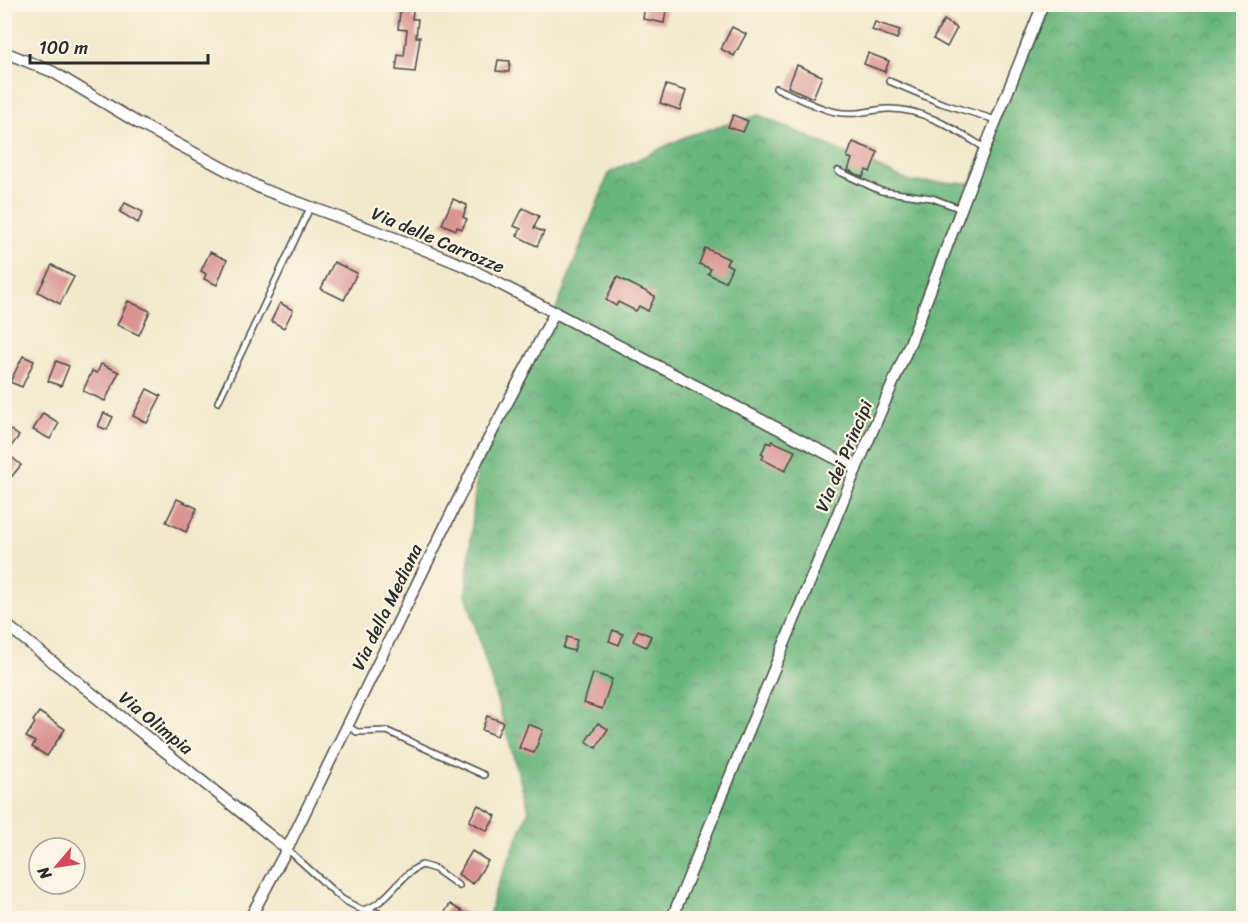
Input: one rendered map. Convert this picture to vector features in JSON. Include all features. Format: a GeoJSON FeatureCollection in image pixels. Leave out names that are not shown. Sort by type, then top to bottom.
{"type":"FeatureCollection","features":[{"type":"Feature","properties":{"kind":"street","name":"Via dei Principi"},"geometry":{"type":"LineString","coordinates":[[672,918],[856,469],[911,341],[1043,4]]}},
{"type":"Feature","properties":{"kind":"street","name":"Via delle Carrozze"},"geometry":{"type":"LineString","coordinates":[[4,52],[53,72],[128,117],[250,184],[445,257],[856,469]]}},
{"type":"Feature","properties":{"kind":"street","name":"Via della Mediana"},"geometry":{"type":"LineString","coordinates":[[250,918],[287,849],[478,459],[555,312]]}},
{"type":"Feature","properties":{"kind":"street","name":"Via Olimpia"},"geometry":{"type":"LineString","coordinates":[[4,623],[287,849]]}},
{"type":"Feature","properties":{"kind":"lane"},"geometry":{"type":"LineString","coordinates":[[889,81],[941,103],[996,120]]}},
{"type":"Feature","properties":{"kind":"lane"},"geometry":{"type":"LineString","coordinates":[[776,88],[836,112],[856,114],[894,109],[915,113],[949,127],[985,148]]}},
{"type":"Feature","properties":{"kind":"lane"},"geometry":{"type":"LineString","coordinates":[[838,171],[881,191],[927,197],[961,209]]}},
{"type":"Feature","properties":{"kind":"lane"},"geometry":{"type":"LineString","coordinates":[[218,402],[310,208]]}},
{"type":"Feature","properties":{"kind":"lane"},"geometry":{"type":"LineString","coordinates":[[347,726],[357,732],[387,731],[484,775]]}},
{"type":"Feature","properties":{"kind":"lane"},"geometry":{"type":"LineString","coordinates":[[287,849],[342,899],[362,910],[402,918]]}},
{"type":"Feature","properties":{"kind":"lane"},"geometry":{"type":"LineString","coordinates":[[362,910],[377,904],[412,871],[422,865],[431,867],[459,886]]}},
{"type":"Feature","properties":{"kind":"green space"},"geometry":{"type":"Polygon","coordinates":[[[1161,4],[1197,12],[1229,5],[1243,5],[1243,918],[489,918],[494,895],[529,810],[466,594],[478,459],[555,312],[609,173],[687,136],[759,115],[911,182],[971,183],[1043,5],[1161,4]]]}},
{"type":"Feature","properties":{"kind":"building"},"geometry":{"type":"Polygon","coordinates":[[[401,4],[414,4],[412,19],[418,19],[416,37],[420,37],[415,72],[396,70],[398,55],[404,56],[407,30],[398,29],[401,4]]]}},
{"type":"Feature","properties":{"kind":"building"},"geometry":{"type":"Polygon","coordinates":[[[645,4],[667,4],[664,23],[643,19],[645,4]]]}},
{"type":"Feature","properties":{"kind":"building"},"geometry":{"type":"Polygon","coordinates":[[[944,20],[957,28],[947,47],[933,39],[944,20]]]}},
{"type":"Feature","properties":{"kind":"building"},"geometry":{"type":"Polygon","coordinates":[[[875,22],[900,30],[897,39],[872,30],[875,22]]]}},
{"type":"Feature","properties":{"kind":"building"},"geometry":{"type":"Polygon","coordinates":[[[732,27],[746,34],[734,56],[721,49],[732,27]]]}},
{"type":"Feature","properties":{"kind":"building"},"geometry":{"type":"Polygon","coordinates":[[[868,53],[889,61],[885,72],[864,64],[868,53]]]}},
{"type":"Feature","properties":{"kind":"building"},"geometry":{"type":"Polygon","coordinates":[[[498,60],[510,61],[509,72],[496,71],[498,60]]]}},
{"type":"Feature","properties":{"kind":"building"},"geometry":{"type":"Polygon","coordinates":[[[797,65],[822,76],[813,98],[788,87],[797,65]]]}},
{"type":"Feature","properties":{"kind":"building"},"geometry":{"type":"Polygon","coordinates":[[[666,85],[686,91],[680,110],[660,103],[666,85]]]}},
{"type":"Feature","properties":{"kind":"building"},"geometry":{"type":"Polygon","coordinates":[[[733,115],[748,121],[743,132],[728,127],[733,115]]]}},
{"type":"Feature","properties":{"kind":"building"},"geometry":{"type":"Polygon","coordinates":[[[853,142],[878,152],[870,172],[866,170],[863,177],[848,170],[852,159],[847,157],[853,142]]]}},
{"type":"Feature","properties":{"kind":"building"},"geometry":{"type":"Polygon","coordinates":[[[453,199],[467,205],[463,217],[467,219],[462,229],[457,227],[456,230],[442,224],[453,199]]]}},
{"type":"Feature","properties":{"kind":"building"},"geometry":{"type":"Polygon","coordinates":[[[125,203],[143,212],[138,223],[120,212],[125,203]]]}},
{"type":"Feature","properties":{"kind":"building"},"geometry":{"type":"Polygon","coordinates":[[[523,208],[539,216],[534,228],[544,232],[537,246],[517,236],[521,229],[514,226],[523,208]]]}},
{"type":"Feature","properties":{"kind":"building"},"geometry":{"type":"Polygon","coordinates":[[[705,248],[729,259],[726,264],[732,267],[725,282],[708,274],[711,269],[699,264],[705,248]]]}},
{"type":"Feature","properties":{"kind":"building"},"geometry":{"type":"Polygon","coordinates":[[[210,252],[227,260],[217,285],[204,279],[206,274],[201,271],[210,252]]]}},
{"type":"Feature","properties":{"kind":"building"},"geometry":{"type":"Polygon","coordinates":[[[334,262],[357,273],[344,300],[321,289],[334,262]]]}},
{"type":"Feature","properties":{"kind":"building"},"geometry":{"type":"Polygon","coordinates":[[[52,265],[74,277],[60,304],[38,292],[52,265]]]}},
{"type":"Feature","properties":{"kind":"building"},"geometry":{"type":"Polygon","coordinates":[[[617,277],[655,296],[648,311],[639,306],[636,311],[618,302],[616,306],[606,300],[617,277]]]}},
{"type":"Feature","properties":{"kind":"building"},"geometry":{"type":"Polygon","coordinates":[[[128,301],[150,311],[139,335],[117,325],[128,301]]]}},
{"type":"Feature","properties":{"kind":"building"},"geometry":{"type":"Polygon","coordinates":[[[280,303],[293,310],[284,328],[271,321],[280,303]]]}},
{"type":"Feature","properties":{"kind":"building"},"geometry":{"type":"Polygon","coordinates":[[[23,356],[34,361],[22,387],[10,382],[23,356]]]}},
{"type":"Feature","properties":{"kind":"building"},"geometry":{"type":"Polygon","coordinates":[[[56,361],[69,366],[61,386],[48,381],[56,361]]]}},
{"type":"Feature","properties":{"kind":"building"},"geometry":{"type":"Polygon","coordinates":[[[101,364],[119,372],[105,401],[83,391],[92,371],[97,373],[101,364]]]}},
{"type":"Feature","properties":{"kind":"building"},"geometry":{"type":"Polygon","coordinates":[[[147,389],[161,396],[147,423],[133,416],[147,389]]]}},
{"type":"Feature","properties":{"kind":"building"},"geometry":{"type":"Polygon","coordinates":[[[43,413],[59,423],[50,439],[33,430],[43,413]]]}},
{"type":"Feature","properties":{"kind":"building"},"geometry":{"type":"Polygon","coordinates":[[[104,413],[113,417],[107,430],[98,426],[104,413]]]}},
{"type":"Feature","properties":{"kind":"building"},"geometry":{"type":"Polygon","coordinates":[[[11,430],[19,436],[4,456],[4,439],[11,430]]]}},
{"type":"Feature","properties":{"kind":"building"},"geometry":{"type":"Polygon","coordinates":[[[772,441],[795,451],[785,471],[762,459],[764,455],[761,454],[767,442],[771,444],[772,441]]]}},
{"type":"Feature","properties":{"kind":"building"},"geometry":{"type":"Polygon","coordinates":[[[8,454],[21,465],[4,486],[4,459],[8,454]]]}},
{"type":"Feature","properties":{"kind":"building"},"geometry":{"type":"Polygon","coordinates":[[[177,499],[197,508],[186,532],[166,522],[177,499]]]}},
{"type":"Feature","properties":{"kind":"building"},"geometry":{"type":"Polygon","coordinates":[[[613,630],[623,634],[619,645],[609,641],[613,630]]]}},
{"type":"Feature","properties":{"kind":"building"},"geometry":{"type":"Polygon","coordinates":[[[638,630],[651,636],[646,647],[633,641],[638,630]]]}},
{"type":"Feature","properties":{"kind":"building"},"geometry":{"type":"Polygon","coordinates":[[[567,637],[577,640],[574,651],[563,648],[567,637]]]}},
{"type":"Feature","properties":{"kind":"building"},"geometry":{"type":"Polygon","coordinates":[[[593,673],[612,679],[602,709],[584,703],[593,673]]]}},
{"type":"Feature","properties":{"kind":"building"},"geometry":{"type":"Polygon","coordinates":[[[39,712],[65,729],[47,756],[32,747],[35,742],[26,737],[39,712]]]}},
{"type":"Feature","properties":{"kind":"building"},"geometry":{"type":"Polygon","coordinates":[[[487,716],[503,722],[497,736],[482,730],[487,716]]]}},
{"type":"Feature","properties":{"kind":"building"},"geometry":{"type":"Polygon","coordinates":[[[598,723],[608,729],[596,748],[586,741],[598,723]]]}},
{"type":"Feature","properties":{"kind":"building"},"geometry":{"type":"Polygon","coordinates":[[[528,724],[543,730],[534,753],[519,748],[528,724]]]}},
{"type":"Feature","properties":{"kind":"building"},"geometry":{"type":"Polygon","coordinates":[[[478,805],[496,816],[487,831],[469,821],[478,805]]]}},
{"type":"Feature","properties":{"kind":"building"},"geometry":{"type":"Polygon","coordinates":[[[472,851],[488,861],[473,884],[458,874],[472,851]]]}},
{"type":"Feature","properties":{"kind":"building"},"geometry":{"type":"Polygon","coordinates":[[[450,904],[473,918],[441,918],[450,904]]]}}]}
